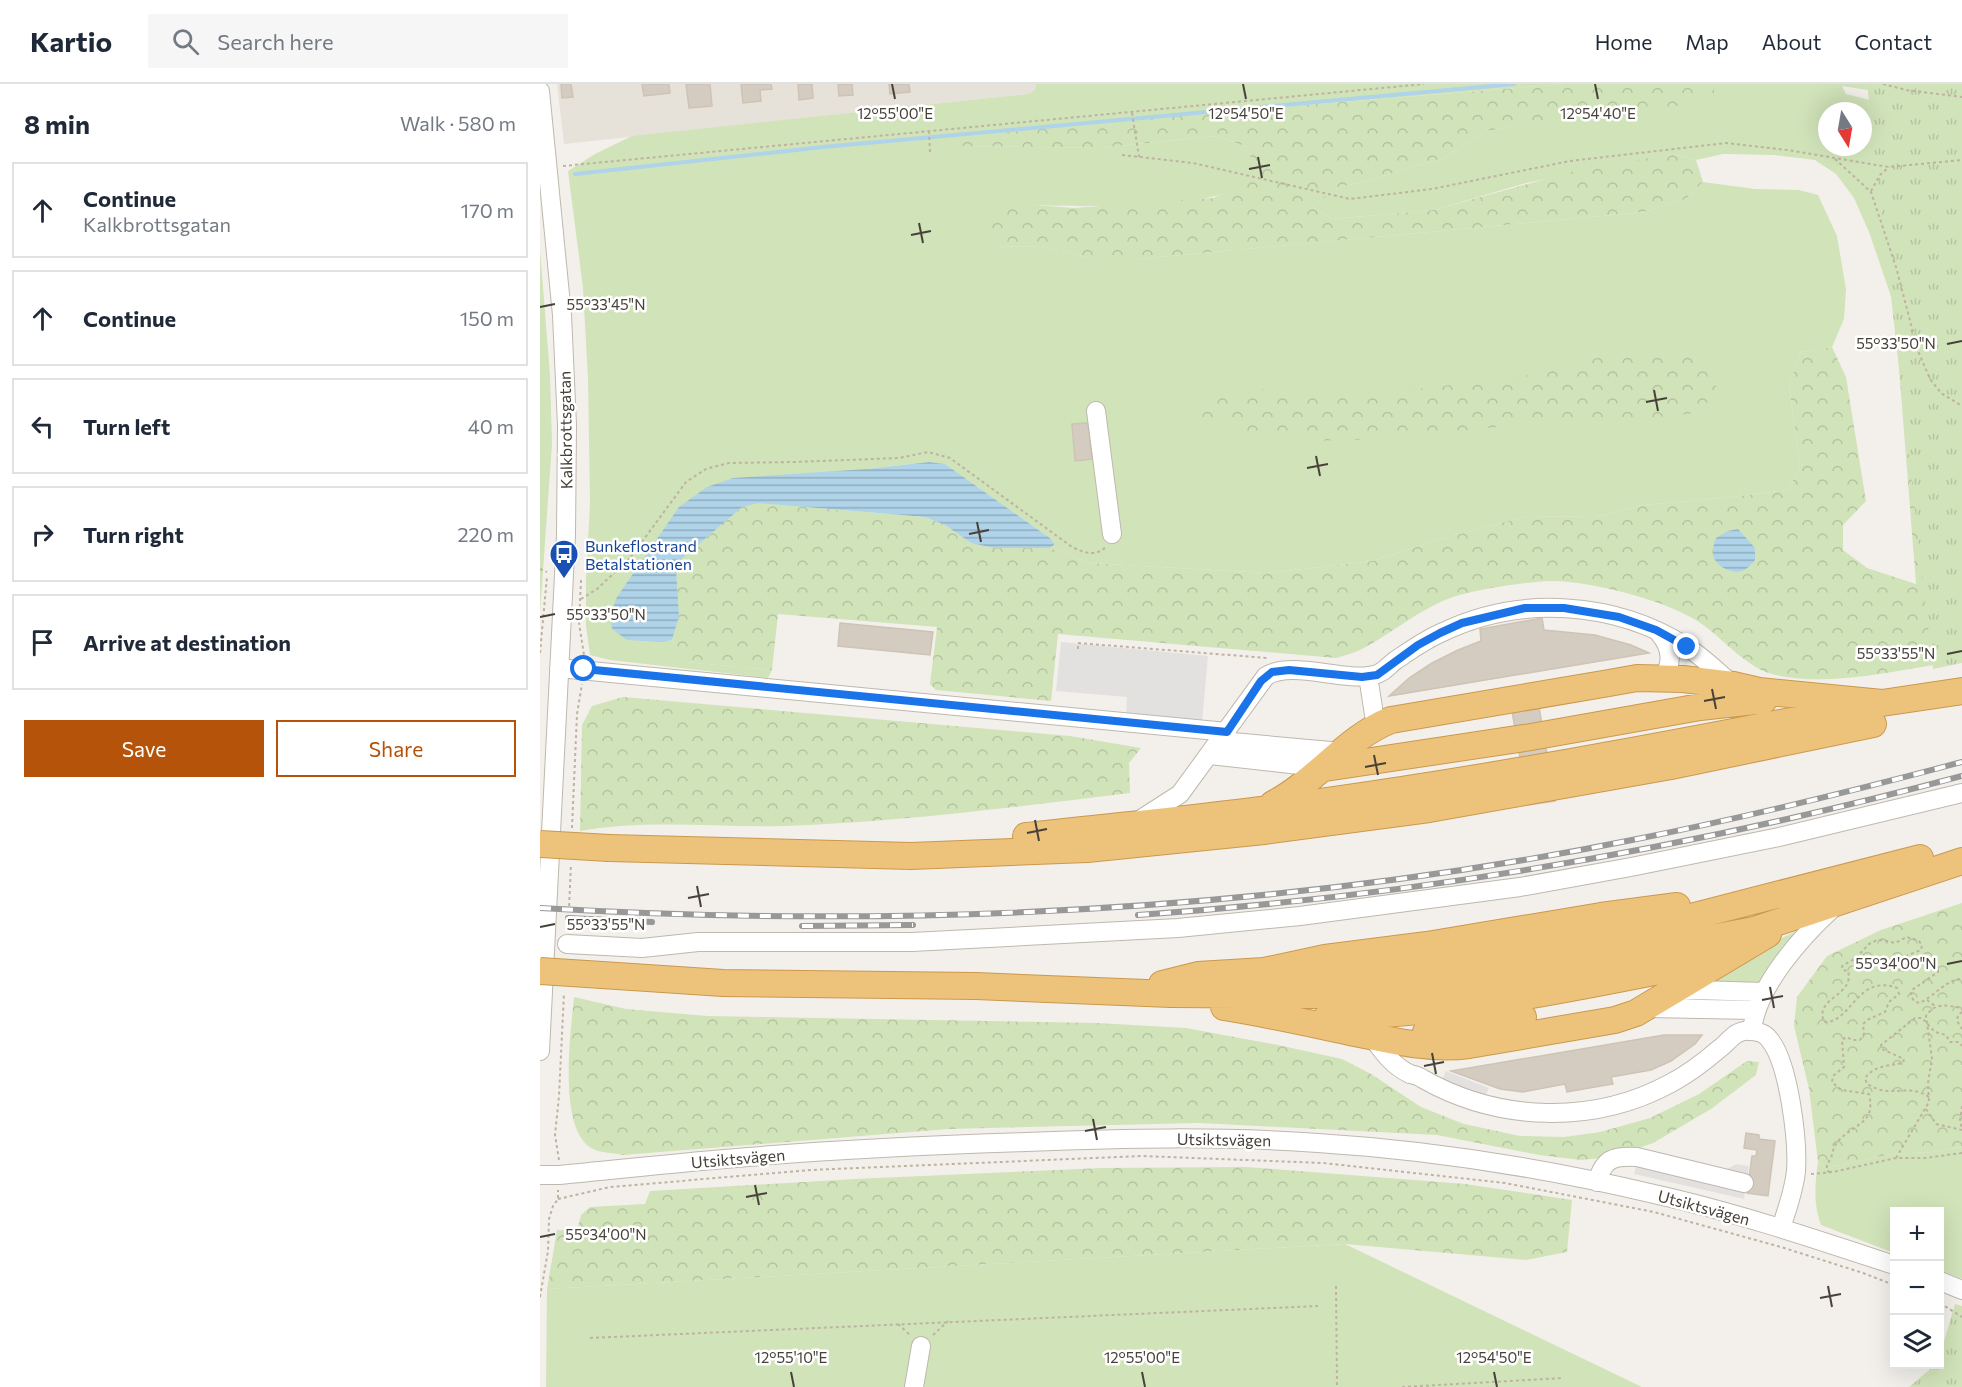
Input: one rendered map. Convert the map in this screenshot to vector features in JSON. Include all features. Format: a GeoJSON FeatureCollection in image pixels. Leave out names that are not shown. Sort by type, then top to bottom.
{"type":"FeatureCollection","features":[{"type":"Feature","properties":{"kind":"highway"},"geometry":{"type":"LineString","coordinates":[[1263,821],[1289,795],[1350,746],[1391,720],[1413,716],[1628,680],[1663,677],[1733,685],[1759,692],[1812,698],[1878,713]]}},
{"type":"Feature","properties":{"kind":"highway"},"geometry":{"type":"LineString","coordinates":[[1350,746],[1706,682]]}},
{"type":"Feature","properties":{"kind":"highway"},"geometry":{"type":"LineString","coordinates":[[746,852],[959,843],[1133,824],[1431,820],[1674,776],[1795,748],[1878,713],[1962,691]]}},
{"type":"Feature","properties":{"kind":"highway"},"geometry":{"type":"LineString","coordinates":[[1350,746],[1529,726],[1696,697],[1759,692]]}},
{"type":"Feature","properties":{"kind":"highway"},"geometry":{"type":"LineString","coordinates":[[1441,771],[1468,752],[1700,706],[1812,698]]}},
{"type":"Feature","properties":{"kind":"highway"},"geometry":{"type":"LineString","coordinates":[[540,844],[911,856],[1088,849],[1263,821],[1668,745],[1962,698]]}},
{"type":"Feature","properties":{"kind":"highway"},"geometry":{"type":"LineString","coordinates":[[1350,746],[1468,752],[1760,709],[1878,713]]}},
{"type":"Feature","properties":{"kind":"highway"},"geometry":{"type":"LineString","coordinates":[[1289,795],[1737,721],[1878,713]]}},
{"type":"Feature","properties":{"kind":"highway"},"geometry":{"type":"LineString","coordinates":[[1265,983],[1354,964],[1455,951],[1572,932],[1792,890],[1962,847]]}},
{"type":"Feature","properties":{"kind":"highway"},"geometry":{"type":"LineString","coordinates":[[1114,992],[1198,975],[1356,994],[1459,984],[1568,966],[1754,930],[1962,861]]}},
{"type":"Feature","properties":{"kind":"highway"},"geometry":{"type":"LineString","coordinates":[[540,971],[723,983],[976,986],[1114,992],[1285,1017],[1372,1036],[1431,1038],[1469,1045],[1615,1020],[1647,1008],[1801,915]]}},
{"type":"Feature","properties":{"kind":"highway"},"geometry":{"type":"LineString","coordinates":[[1265,983],[1327,1005],[1399,1002],[1569,976],[1757,940]]}},
{"type":"Feature","properties":{"kind":"highway"},"geometry":{"type":"LineString","coordinates":[[1285,1017],[1358,1016],[1436,1010],[1612,980],[1729,957]]}},
{"type":"Feature","properties":{"kind":"highway"},"geometry":{"type":"LineString","coordinates":[[1328,1027],[1447,1018],[1604,993],[1704,973]]}},
{"type":"Feature","properties":{"kind":"highway"},"geometry":{"type":"LineString","coordinates":[[1431,1038],[1675,991]]}},
{"type":"Feature","properties":{"kind":"street","name":"Kalkbrottsgatan"},"geometry":{"type":"LineString","coordinates":[[540,91],[562,315],[567,425],[566,535],[540,1051]]}},
{"type":"Feature","properties":{"kind":"street"},"geometry":{"type":"LineString","coordinates":[[1096,411],[1112,534]]}},
{"type":"Feature","properties":{"kind":"street"},"geometry":{"type":"LineString","coordinates":[[1133,824],[1180,794],[1219,743],[1261,681],[1272,672],[1289,670],[1377,675],[1418,645],[1462,623],[1525,608],[1591,611],[1619,617],[1656,630],[1687,647],[1713,666],[1733,685]]}},
{"type":"Feature","properties":{"kind":"street"},"geometry":{"type":"LineString","coordinates":[[1656,630],[1668,643],[1670,651],[1668,668],[1663,677]]}},
{"type":"Feature","properties":{"kind":"street"},"geometry":{"type":"LineString","coordinates":[[559,668],[925,702],[1219,743],[1350,746],[1368,676]]}},
{"type":"Feature","properties":{"kind":"street"},"geometry":{"type":"LineString","coordinates":[[567,944],[642,948],[698,942],[912,942],[1178,928],[1300,916],[1520,887],[1630,867],[1779,837],[1962,793]]}},
{"type":"Feature","properties":{"kind":"street"},"geometry":{"type":"LineString","coordinates":[[1752,1031],[1755,1010],[1764,992],[1800,941],[1842,900]]}},
{"type":"Feature","properties":{"kind":"street"},"geometry":{"type":"LineString","coordinates":[[1675,991],[1764,992]]}},
{"type":"Feature","properties":{"kind":"street"},"geometry":{"type":"LineString","coordinates":[[1647,1008],[1755,1010]]}},
{"type":"Feature","properties":{"kind":"street"},"geometry":{"type":"LineString","coordinates":[[1372,1036],[1382,1052],[1410,1074],[1467,1099],[1505,1109],[1550,1113],[1597,1109],[1635,1099],[1668,1084],[1703,1062],[1735,1034],[1752,1031],[1766,1036],[1774,1046],[1784,1075],[1791,1109],[1796,1169],[1781,1228]]}},
{"type":"Feature","properties":{"kind":"street"},"geometry":{"type":"LineString","coordinates":[[1418,1076],[1415,1064],[1431,1038]]}},
{"type":"Feature","properties":{"kind":"street","name":"Utsiktsvägen"},"geometry":{"type":"LineString","coordinates":[[540,1175],[747,1157],[927,1145],[1151,1138],[1241,1139],[1367,1147],[1510,1166],[1655,1194],[1781,1228],[1890,1264]]}},
{"type":"Feature","properties":{"kind":"street"},"geometry":{"type":"LineString","coordinates":[[1597,1182],[1603,1166],[1609,1160],[1628,1156],[1744,1183]]}},
{"type":"Feature","properties":{"kind":"street"},"geometry":{"type":"LineString","coordinates":[[1944,1283],[1962,1290]]}},
{"type":"Feature","properties":{"kind":"street"},"geometry":{"type":"LineString","coordinates":[[914,1387],[921,1346]]}},
{"type":"Feature","properties":{"kind":"path"},"geometry":{"type":"LineString","coordinates":[[560,166],[1132,114],[1424,84]]}},
{"type":"Feature","properties":{"kind":"path"},"geometry":{"type":"LineString","coordinates":[[1883,84],[1906,90],[1962,97]]}},
{"type":"Feature","properties":{"kind":"path"},"geometry":{"type":"LineString","coordinates":[[1132,114],[1140,157]]}},
{"type":"Feature","properties":{"kind":"path"},"geometry":{"type":"LineString","coordinates":[[929,131],[930,153]]}},
{"type":"Feature","properties":{"kind":"path"},"geometry":{"type":"LineString","coordinates":[[1122,155],[1193,163],[1350,199],[1432,189],[1570,161],[1726,143],[1834,157],[1889,167],[1962,160]]}},
{"type":"Feature","properties":{"kind":"path"},"geometry":{"type":"LineString","coordinates":[[1834,157],[1871,192],[1896,267],[1918,351],[1930,379],[1941,393],[1962,406]]}},
{"type":"Feature","properties":{"kind":"path"},"geometry":{"type":"LineString","coordinates":[[1871,192],[1880,175],[1889,167]]}},
{"type":"Feature","properties":{"kind":"path"},"geometry":{"type":"LineString","coordinates":[[580,599],[597,590],[630,558],[686,482],[706,469],[729,463],[899,458],[928,452],[950,458],[1071,547],[1086,554],[1099,553],[1109,545],[1112,534]]}},
{"type":"Feature","properties":{"kind":"path"},"geometry":{"type":"LineString","coordinates":[[540,654],[542,608],[548,565]]}},
{"type":"Feature","properties":{"kind":"path"},"geometry":{"type":"LineString","coordinates":[[540,569],[547,572]]}},
{"type":"Feature","properties":{"kind":"path"},"geometry":{"type":"LineString","coordinates":[[1078,649],[1078,643],[1274,658]]}},
{"type":"Feature","properties":{"kind":"path"},"geometry":{"type":"LineString","coordinates":[[1962,979],[1959,978],[1941,988],[1927,1000],[1919,1003],[1914,1001],[1911,996],[1912,990],[1938,972],[1938,967],[1926,962],[1916,962],[1900,972],[1898,965],[1905,956],[1921,950],[1922,945],[1919,941],[1907,938],[1894,943],[1882,940],[1869,944],[1856,958],[1842,966],[1843,970],[1848,970],[1849,978],[1841,992],[1823,1006],[1821,1014],[1824,1022],[1831,1022],[1843,1016],[1854,999],[1865,991],[1890,985],[1897,988],[1899,994],[1889,1002],[1885,1012],[1863,1024],[1864,1034],[1860,1040],[1846,1037],[1842,1040],[1844,1067],[1833,1076],[1832,1082],[1841,1090],[1869,1094],[1870,1112],[1866,1120],[1836,1142],[1826,1165],[1827,1171],[1896,1158],[1925,1158],[1962,1153]]}},
{"type":"Feature","properties":{"kind":"path"},"geometry":{"type":"LineString","coordinates":[[1927,1000],[1935,1006],[1948,1005],[1962,1010],[1957,1021],[1962,1029]]}},
{"type":"Feature","properties":{"kind":"path"},"geometry":{"type":"LineString","coordinates":[[1896,1158],[1929,1102],[1928,1083],[1932,1058],[1926,1016],[1935,1006]]}},
{"type":"Feature","properties":{"kind":"path"},"geometry":{"type":"LineString","coordinates":[[1929,1097],[1923,1093],[1902,1089],[1882,1091],[1867,1084],[1865,1078],[1870,1071],[1881,1066],[1903,1063],[1904,1059],[1882,1049],[1881,1045],[1915,1018],[1922,1018],[1935,1032],[1946,1035],[1950,1042],[1959,1042],[1962,1046]]}},
{"type":"Feature","properties":{"kind":"path"},"geometry":{"type":"LineString","coordinates":[[1926,1109],[1936,1124],[1962,1130],[1960,1121],[1962,1106]]}},
{"type":"Feature","properties":{"kind":"path"},"geometry":{"type":"LineString","coordinates":[[540,1297],[548,1251],[549,1220],[553,1206],[558,1199],[610,1187],[811,1170],[1142,1156],[1323,1162],[1505,1183],[1654,1212],[1781,1247],[1890,1283]]}},
{"type":"Feature","properties":{"kind":"path"},"geometry":{"type":"LineString","coordinates":[[1336,1286],[1337,1387]]}},
{"type":"Feature","properties":{"kind":"path"},"geometry":{"type":"LineString","coordinates":[[591,1338],[1318,1306]]}},
{"type":"Feature","properties":{"kind":"path"},"geometry":{"type":"LineString","coordinates":[[1944,1306],[1962,1317]]}},
{"type":"Feature","properties":{"kind":"path"},"geometry":{"type":"LineString","coordinates":[[1402,1387],[1563,1378]]}},
{"type":"Feature","properties":{"kind":"shaded area"},"geometry":{"type":"Polygon","coordinates":[[[557,84],[1036,84],[1035,90],[1028,94],[564,144],[557,84]]]}},
{"type":"Feature","properties":{"kind":"shaded area"},"geometry":{"type":"Polygon","coordinates":[[[1061,642],[1208,656],[1202,722],[1126,715],[1127,697],[1056,691],[1061,642]]]}},
{"type":"Feature","properties":{"kind":"shaded area"},"geometry":{"type":"Polygon","coordinates":[[[1446,1071],[1489,1088],[1484,1099],[1441,1082],[1446,1071]]]}},
{"type":"Feature","properties":{"kind":"shaded area"},"geometry":{"type":"Polygon","coordinates":[[[1640,1151],[1720,1173],[1736,1164],[1749,1166],[1744,1199],[1634,1174],[1640,1151]]]}},
{"type":"Feature","properties":{"kind":"green space"},"geometry":{"type":"Polygon","coordinates":[[[1036,84],[1565,84],[971,132],[955,138],[960,146],[1100,148],[1214,136],[1248,147],[1253,162],[1239,186],[1224,194],[1202,199],[1142,205],[1035,205],[997,247],[1042,246],[1093,259],[1138,259],[1644,212],[1686,199],[1703,182],[1755,189],[1799,190],[1818,195],[1837,236],[1846,289],[1844,319],[1832,347],[1801,352],[1789,384],[1800,467],[1788,490],[1644,505],[1596,517],[1527,516],[1372,561],[1267,573],[1090,563],[1050,548],[1055,544],[1050,538],[945,464],[929,462],[867,469],[663,642],[672,640],[686,662],[772,670],[768,678],[610,660],[590,655],[586,626],[590,503],[588,379],[583,288],[568,171],[595,154],[632,136],[1028,94],[1035,90],[1036,84]]]}},
{"type":"Feature","properties":{"kind":"green space"},"geometry":{"type":"Polygon","coordinates":[[[1565,84],[1715,84],[1714,94],[1671,108],[1550,121],[1486,131],[1443,158],[1360,183],[1338,187],[1313,207],[1332,219],[1434,210],[1574,171],[1672,154],[1696,160],[1703,182],[1686,199],[1644,212],[1138,259],[1093,259],[1042,246],[997,247],[979,231],[995,200],[1074,208],[1213,198],[1239,186],[1252,162],[1248,147],[1214,136],[1100,148],[960,146],[954,138],[971,132],[1565,84]]]}},
{"type":"Feature","properties":{"kind":"green space"},"geometry":{"type":"Polygon","coordinates":[[[1715,84],[1962,84],[1933,100],[1842,86],[1846,94],[1911,110],[1894,305],[1869,232],[1854,198],[1836,174],[1815,160],[1773,155],[1723,154],[1696,160],[1672,154],[1526,183],[1434,210],[1332,219],[1313,207],[1338,187],[1360,183],[1443,158],[1486,131],[1714,94],[1715,84]]]}},
{"type":"Feature","properties":{"kind":"green space"},"geometry":{"type":"Polygon","coordinates":[[[1867,84],[1962,84],[1962,663],[1933,669],[1872,128],[1872,102],[1869,102],[1867,84]]]}},
{"type":"Feature","properties":{"kind":"green space"},"geometry":{"type":"Polygon","coordinates":[[[540,250],[550,375],[552,444],[540,613],[540,250]]]}},
{"type":"Feature","properties":{"kind":"green space"},"geometry":{"type":"Polygon","coordinates":[[[1894,305],[1934,665],[1832,679],[1791,678],[1772,674],[1755,667],[1706,627],[1674,609],[1610,589],[1551,581],[1501,586],[1453,597],[1418,614],[1362,649],[1336,658],[1058,634],[1051,701],[936,690],[930,684],[937,627],[778,614],[772,670],[685,662],[672,640],[679,616],[676,570],[679,561],[742,507],[758,503],[925,517],[945,525],[971,543],[993,548],[1050,548],[1090,563],[1267,573],[1372,561],[1527,516],[1596,517],[1644,505],[1788,490],[1800,467],[1789,384],[1801,352],[1832,347],[1846,377],[1866,501],[1843,525],[1843,550],[1867,568],[1916,584],[1894,305]]]}},
{"type":"Feature","properties":{"kind":"green space"},"geometry":{"type":"Polygon","coordinates":[[[1668,351],[1697,356],[1710,371],[1718,391],[1697,413],[1639,419],[1518,425],[1382,439],[1312,441],[1241,430],[1195,414],[1203,395],[1258,389],[1355,397],[1538,374],[1601,357],[1668,351]]]}},
{"type":"Feature","properties":{"kind":"green space"},"geometry":{"type":"Polygon","coordinates":[[[623,697],[1070,736],[1141,748],[1129,763],[1130,793],[871,821],[785,826],[631,825],[580,831],[582,725],[592,706],[623,697]]]}},
{"type":"Feature","properties":{"kind":"green space"},"geometry":{"type":"Polygon","coordinates":[[[1962,903],[1962,1147],[1933,1152],[1891,1154],[1827,1168],[1818,1162],[1809,1089],[1794,1026],[1797,997],[1827,956],[1881,930],[1962,903]]]}},
{"type":"Feature","properties":{"kind":"green space"},"geometry":{"type":"Polygon","coordinates":[[[1800,929],[1781,950],[1758,983],[1704,984],[1762,948],[1800,929]]]}},
{"type":"Feature","properties":{"kind":"green space"},"geometry":{"type":"Polygon","coordinates":[[[574,997],[626,1009],[708,1016],[1097,1023],[1186,1028],[1342,1059],[1371,1074],[1421,1107],[1464,1124],[1520,1136],[1564,1137],[1600,1132],[1650,1118],[1699,1094],[1747,1061],[1759,1062],[1756,1075],[1711,1109],[1653,1143],[1612,1157],[1581,1160],[1539,1155],[1437,1135],[1199,1123],[948,1129],[623,1155],[595,1150],[583,1140],[575,1124],[570,1104],[569,1080],[574,997]]]}},
{"type":"Feature","properties":{"kind":"green space"},"geometry":{"type":"Polygon","coordinates":[[[1962,1147],[1962,1279],[1944,1272],[1944,1207],[1890,1207],[1890,1251],[1821,1225],[1815,1194],[1818,1162],[1827,1168],[1891,1154],[1933,1152],[1962,1147]]]}},
{"type":"Feature","properties":{"kind":"green space"},"geometry":{"type":"Polygon","coordinates":[[[1246,1167],[1465,1184],[1572,1200],[1567,1252],[1526,1260],[1345,1244],[547,1289],[557,1230],[577,1231],[581,1215],[590,1207],[645,1204],[650,1191],[1102,1168],[1246,1167]]]}},
{"type":"Feature","properties":{"kind":"green space"},"geometry":{"type":"Polygon","coordinates":[[[1345,1244],[1642,1387],[546,1387],[547,1289],[1345,1244]]]}},
{"type":"Feature","properties":{"kind":"green space"},"geometry":{"type":"Polygon","coordinates":[[[1955,1304],[1962,1306],[1962,1387],[1909,1387],[1930,1369],[1944,1369],[1944,1341],[1955,1304]]]}},
{"type":"Feature","properties":{"kind":"water"},"geometry":{"type":"Polygon","coordinates":[[[929,462],[945,464],[1050,538],[1055,544],[1050,548],[993,548],[971,543],[945,525],[925,517],[758,503],[742,507],[679,561],[676,570],[679,616],[672,640],[663,642],[627,640],[612,629],[610,615],[617,597],[679,507],[707,487],[733,478],[867,469],[929,462]]]}},
{"type":"Feature","properties":{"kind":"water"},"geometry":{"type":"Polygon","coordinates":[[[1738,529],[1755,548],[1755,560],[1750,566],[1736,572],[1719,565],[1713,556],[1713,551],[1716,538],[1728,531],[1738,529]]]}},
{"type":"Feature","properties":{"kind":"building"},"geometry":{"type":"Polygon","coordinates":[[[561,84],[571,84],[573,97],[562,98],[561,84]]]}},
{"type":"Feature","properties":{"kind":"building"},"geometry":{"type":"Polygon","coordinates":[[[642,84],[669,84],[670,93],[644,96],[642,84]]]}},
{"type":"Feature","properties":{"kind":"building"},"geometry":{"type":"Polygon","coordinates":[[[686,84],[710,84],[712,106],[689,108],[686,84]]]}},
{"type":"Feature","properties":{"kind":"building"},"geometry":{"type":"Polygon","coordinates":[[[741,84],[771,84],[772,89],[760,90],[761,101],[743,103],[741,84]]]}},
{"type":"Feature","properties":{"kind":"building"},"geometry":{"type":"Polygon","coordinates":[[[798,84],[812,84],[813,98],[799,100],[798,84]]]}},
{"type":"Feature","properties":{"kind":"building"},"geometry":{"type":"Polygon","coordinates":[[[838,84],[852,84],[853,95],[839,96],[838,84]]]}},
{"type":"Feature","properties":{"kind":"building"},"geometry":{"type":"Polygon","coordinates":[[[889,84],[909,84],[910,92],[890,94],[889,84]]]}},
{"type":"Feature","properties":{"kind":"building"},"geometry":{"type":"Polygon","coordinates":[[[1088,423],[1092,459],[1075,461],[1072,424],[1088,423]]]}},
{"type":"Feature","properties":{"kind":"building"},"geometry":{"type":"Polygon","coordinates":[[[1542,618],[1544,630],[1595,635],[1631,645],[1649,653],[1389,696],[1409,678],[1432,663],[1481,641],[1480,629],[1542,618]]]}},
{"type":"Feature","properties":{"kind":"building"},"geometry":{"type":"Polygon","coordinates":[[[840,623],[933,632],[930,655],[838,646],[840,623]]]}},
{"type":"Feature","properties":{"kind":"building"},"geometry":{"type":"Polygon","coordinates":[[[1539,707],[1555,801],[1528,805],[1512,711],[1539,707]]]}},
{"type":"Feature","properties":{"kind":"building"},"geometry":{"type":"Polygon","coordinates":[[[1664,1035],[1702,1035],[1695,1044],[1671,1061],[1651,1070],[1611,1077],[1613,1084],[1567,1092],[1565,1084],[1523,1092],[1500,1089],[1451,1071],[1664,1035]]]}},
{"type":"Feature","properties":{"kind":"building"},"geometry":{"type":"Polygon","coordinates":[[[1746,1133],[1759,1135],[1759,1139],[1775,1141],[1768,1196],[1747,1193],[1752,1156],[1756,1156],[1757,1150],[1744,1148],[1746,1133]]]}},
{"type":"Feature","properties":{"kind":"waterway"},"geometry":{"type":"LineString","coordinates":[[575,174],[823,147],[1514,84]]}},
{"type":"Feature","properties":{"kind":"railway"},"geometry":{"type":"LineString","coordinates":[[540,908],[677,914],[951,915],[1088,909],[1225,899],[1361,884],[1497,864],[1632,840],[1798,804],[1962,762]]}},
{"type":"Feature","properties":{"kind":"railway"},"geometry":{"type":"LineString","coordinates":[[1138,915],[1242,907],[1346,895],[1450,882],[1553,865],[1656,847],[1758,825],[1962,776]]}},
{"type":"Feature","properties":{"kind":"railway"},"geometry":{"type":"LineString","coordinates":[[568,918],[652,922]]}},
{"type":"Feature","properties":{"kind":"railway"},"geometry":{"type":"LineString","coordinates":[[802,926],[913,925]]}},
{"type":"Feature","properties":{"kind":"place","name":"Bunkeflostrand Betalstationen"},"geometry":{"type":"Point","coordinates":[564,580]}},
{"type":"Feature","properties":{"kind":"route"},"geometry":{"type":"LineString","coordinates":[[584,669],[1227,732],[1261,681],[1272,672],[1289,670],[1362,677],[1377,675],[1418,645],[1462,623],[1525,608],[1564,608],[1619,617],[1656,630],[1687,647]]}}]}
